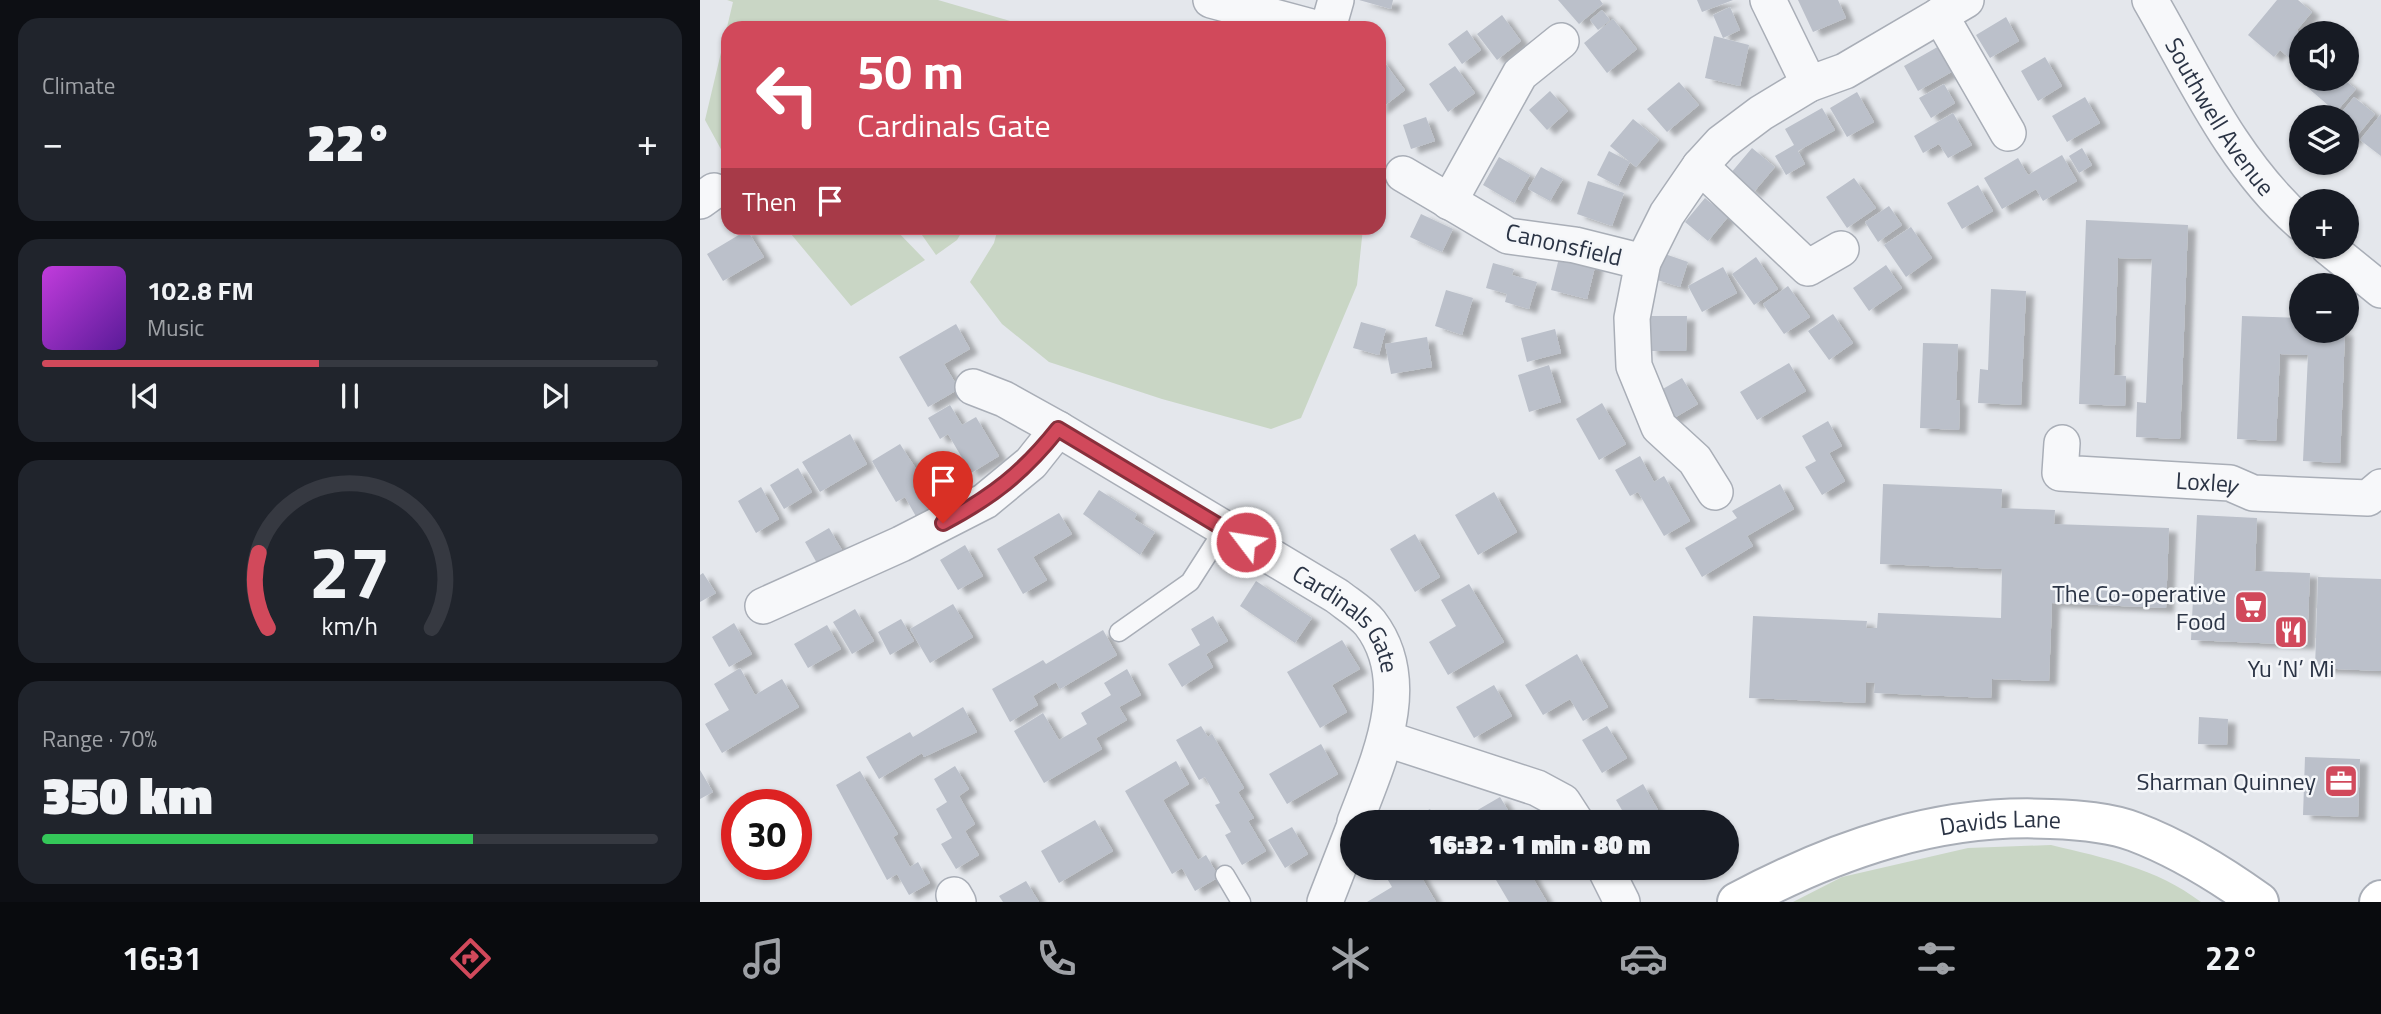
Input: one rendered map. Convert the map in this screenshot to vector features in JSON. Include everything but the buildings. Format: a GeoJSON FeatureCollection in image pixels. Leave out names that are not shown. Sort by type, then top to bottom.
{"type":"FeatureCollection","features":[{"type":"Feature","properties":{"kind":"street"},"geometry":{"type":"LineString","coordinates":[[1211,0],[1289,21]]}},
{"type":"Feature","properties":{"kind":"street"},"geometry":{"type":"LineString","coordinates":[[1330,21],[1336,0]]}},
{"type":"Feature","properties":{"kind":"street"},"geometry":{"type":"LineString","coordinates":[[1768,0],[1809,84]]}},
{"type":"Feature","properties":{"kind":"street","name":"Southwell Avenue"},"geometry":{"type":"LineString","coordinates":[[2150,0],[2236,150],[2276,201],[2289,212]]}},
{"type":"Feature","properties":{"kind":"street","name":"Canonsfield"},"geometry":{"type":"LineString","coordinates":[[1715,492],[1695,460],[1659,427],[1634,366],[1632,318],[1643,262],[1667,214],[1700,166],[1721,143],[1761,113],[1809,84],[1845,71],[1953,8],[2008,133]]}},
{"type":"Feature","properties":{"kind":"street"},"geometry":{"type":"LineString","coordinates":[[1449,202],[1520,74],[1561,41]]}},
{"type":"Feature","properties":{"kind":"street"},"geometry":{"type":"LineString","coordinates":[[1700,166],[1808,268],[1841,248]]}},
{"type":"Feature","properties":{"kind":"street","name":"Canonsfield"},"geometry":{"type":"LineString","coordinates":[[1403,174],[1508,236],[1575,245],[1643,262]]}},
{"type":"Feature","properties":{"kind":"street"},"geometry":{"type":"LineString","coordinates":[[2343,259],[2381,290]]}},
{"type":"Feature","properties":{"kind":"street","name":"Cardinals Gate"},"geometry":{"type":"LineString","coordinates":[[973,387],[1004,399],[1058,429],[1337,596],[1369,622],[1387,654],[1392,683],[1387,739],[1360,810]]}},
{"type":"Feature","properties":{"kind":"street"},"geometry":{"type":"LineString","coordinates":[[763,606],[901,544],[985,501],[1031,463],[1058,429]]}},
{"type":"Feature","properties":{"kind":"street","name":"Loxley"},"geometry":{"type":"LineString","coordinates":[[2062,443],[2060,473],[2230,483],[2253,493],[2368,498],[2381,487]]}},
{"type":"Feature","properties":{"kind":"street"},"geometry":{"type":"LineString","coordinates":[[1387,739],[1537,788],[1563,802],[1568,810]]}},
{"type":"Feature","properties":{"kind":"street","name":"Davids Lane"},"geometry":{"type":"LineString","coordinates":[[1737,902],[1777,881],[1883,839],[1937,826],[2006,817],[2079,820],[2132,831],[2182,852],[2259,902]]}},
{"type":"Feature","properties":{"kind":"street"},"geometry":{"type":"LineString","coordinates":[[1325,902],[1340,863]]}},
{"type":"Feature","properties":{"kind":"street"},"geometry":{"type":"LineString","coordinates":[[1611,880],[1622,902]]}},
{"type":"Feature","properties":{"kind":"lane"},"geometry":{"type":"LineString","coordinates":[[1119,632],[1191,582],[1224,529]]}},
{"type":"Feature","properties":{"kind":"lane"},"geometry":{"type":"LineString","coordinates":[[1225,875],[1241,902]]}},
{"type":"Feature","properties":{"kind":"green space"},"geometry":{"type":"Polygon","coordinates":[[[727,0],[938,0],[1011,21],[728,21],[733,2],[727,0]]]}},
{"type":"Feature","properties":{"kind":"green space"},"geometry":{"type":"Polygon","coordinates":[[[721,53],[721,149],[705,120],[721,53]]]}},
{"type":"Feature","properties":{"kind":"green space"},"geometry":{"type":"Polygon","coordinates":[[[792,235],[901,235],[925,260],[851,306],[792,235]]]}},
{"type":"Feature","properties":{"kind":"green space"},"geometry":{"type":"Polygon","coordinates":[[[922,235],[960,235],[957,240],[936,255],[922,235]]]}},
{"type":"Feature","properties":{"kind":"green space"},"geometry":{"type":"Polygon","coordinates":[[[996,235],[1362,235],[1357,285],[1301,418],[1271,429],[1162,399],[1049,362],[1002,324],[970,282],[996,235]]]}},
{"type":"Feature","properties":{"kind":"green space"},"geometry":{"type":"Polygon","coordinates":[[[2051,845],[2148,872],[2201,902],[1793,902],[1842,877],[1968,848],[2051,845]]]}},
{"type":"Feature","properties":{"kind":"place","name":"The Co-operative Food"},"geometry":{"type":"Point","coordinates":[2251,607]}},
{"type":"Feature","properties":{"kind":"place","name":"Yu ‘N’ Mi"},"geometry":{"type":"Point","coordinates":[2291,632]}},
{"type":"Feature","properties":{"kind":"place","name":"Sharman Quinney"},"geometry":{"type":"Point","coordinates":[2341,781]}},
{"type":"Feature","properties":{"kind":"route"},"geometry":{"type":"LineString","coordinates":[[943,523],[985,501],[1031,463],[1058,429],[1246,542]]}}]}
